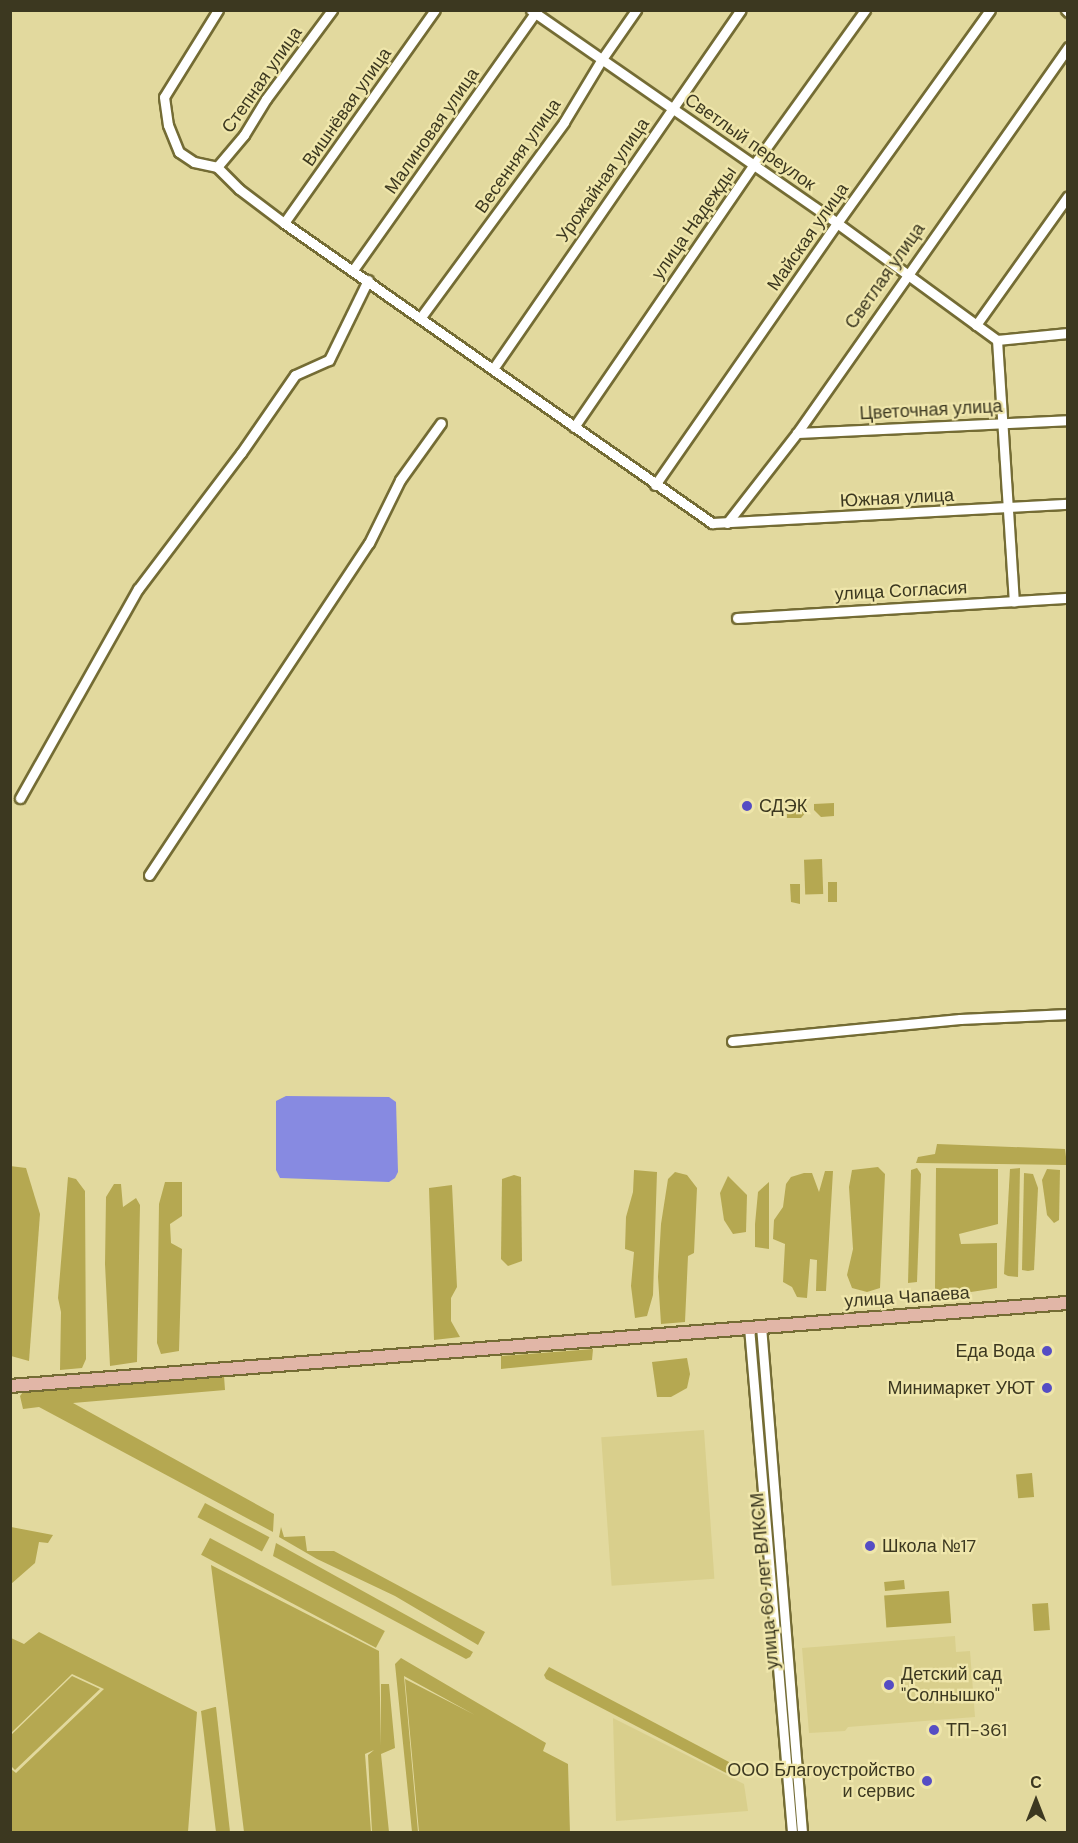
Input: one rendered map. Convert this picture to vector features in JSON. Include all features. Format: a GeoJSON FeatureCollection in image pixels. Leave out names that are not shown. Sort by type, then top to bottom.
{"type":"FeatureCollection","features":[{"type":"Feature","properties":{"kind":"main road","name":"улица Чапаева"},"geometry":{"type":"LineString","coordinates":[[13,1385],[1068,1303]]}},
{"type":"Feature","properties":{"kind":"street"},"geometry":{"type":"LineString","coordinates":[[217,167],[194,162],[179,152],[168,125],[164,97],[218,10]]}},
{"type":"Feature","properties":{"kind":"street","name":"Степная улица"},"geometry":{"type":"LineString","coordinates":[[217,167],[244,135],[266,99],[332,10]]}},
{"type":"Feature","properties":{"kind":"street","name":"Вишнёвая улица"},"geometry":{"type":"LineString","coordinates":[[284,223],[435,10]]}},
{"type":"Feature","properties":{"kind":"street","name":"Весенняя улица"},"geometry":{"type":"LineString","coordinates":[[421,317],[564,122],[602,59],[636,10]]}},
{"type":"Feature","properties":{"kind":"street","name":"Урожайная улица"},"geometry":{"type":"LineString","coordinates":[[492,369],[741,10]]}},
{"type":"Feature","properties":{"kind":"street","name":"улица Надежды"},"geometry":{"type":"LineString","coordinates":[[574,428],[753,166],[866,10]]}},
{"type":"Feature","properties":{"kind":"street","name":"Майская улица"},"geometry":{"type":"LineString","coordinates":[[655,485],[837,223],[990,10]]}},
{"type":"Feature","properties":{"kind":"street","name":"Светлый переулок"},"geometry":{"type":"LineString","coordinates":[[534,11],[837,223],[906,276],[997,340]]}},
{"type":"Feature","properties":{"kind":"street","name":"Малиновая улица"},"geometry":{"type":"LineString","coordinates":[[353,270],[534,11]]}},
{"type":"Feature","properties":{"kind":"street","name":"Светлая улица"},"geometry":{"type":"LineString","coordinates":[[728,523],[797,433],[1068,47]]}},
{"type":"Feature","properties":{"kind":"street","name":"Южная улица"},"geometry":{"type":"LineString","coordinates":[[217,167],[239,189],[284,223],[712,523],[1068,504]]}},
{"type":"Feature","properties":{"kind":"street"},"geometry":{"type":"LineString","coordinates":[[976,325],[1068,196]]}},
{"type":"Feature","properties":{"kind":"street"},"geometry":{"type":"LineString","coordinates":[[20,798],[138,589],[241,453],[295,375],[329,360],[368,280]]}},
{"type":"Feature","properties":{"kind":"street"},"geometry":{"type":"LineString","coordinates":[[1014,601],[997,340],[1068,333]]}},
{"type":"Feature","properties":{"kind":"street","name":"Цветочная улица"},"geometry":{"type":"LineString","coordinates":[[797,433],[1068,420]]}},
{"type":"Feature","properties":{"kind":"street"},"geometry":{"type":"LineString","coordinates":[[149,875],[369,543],[400,480],[441,423]]}},
{"type":"Feature","properties":{"kind":"street","name":"улица Согласия"},"geometry":{"type":"LineString","coordinates":[[737,618],[1068,598]]}},
{"type":"Feature","properties":{"kind":"street"},"geometry":{"type":"LineString","coordinates":[[732,1041],[960,1018],[1068,1014]]}},
{"type":"Feature","properties":{"kind":"street","name":"улица 60 лет ВЛКСМ"},"geometry":{"type":"LineString","coordinates":[[755,1326],[792,1833]]}},
{"type":"Feature","properties":{"kind":"street","name":"улица 60 лет ВЛКСМ"},"geometry":{"type":"LineString","coordinates":[[755,1326],[802,1833]]}},
{"type":"Feature","properties":{"kind":"shaded area"},"geometry":{"type":"Polygon","coordinates":[[[834,803],[834,816],[821,817],[814,810],[814,804],[834,803]]]}},
{"type":"Feature","properties":{"kind":"shaded area"},"geometry":{"type":"Polygon","coordinates":[[[806,804],[807,811],[801,818],[787,818],[787,805],[806,804]]]}},
{"type":"Feature","properties":{"kind":"shaded area"},"geometry":{"type":"Polygon","coordinates":[[[822,859],[823,894],[805,895],[804,860],[822,859]]]}},
{"type":"Feature","properties":{"kind":"shaded area"},"geometry":{"type":"Polygon","coordinates":[[[828,882],[837,882],[837,902],[828,902],[828,882]]]}},
{"type":"Feature","properties":{"kind":"shaded area"},"geometry":{"type":"Polygon","coordinates":[[[790,884],[800,884],[800,904],[791,902],[790,884]]]}},
{"type":"Feature","properties":{"kind":"shaded area"},"geometry":{"type":"Polygon","coordinates":[[[937,1144],[1065,1149],[1067,1165],[916,1163],[918,1157],[935,1154],[937,1144]]]}},
{"type":"Feature","properties":{"kind":"shaded area"},"geometry":{"type":"Polygon","coordinates":[[[10,1166],[26,1168],[40,1214],[29,1361],[11,1356],[10,1166]]]}},
{"type":"Feature","properties":{"kind":"shaded area"},"geometry":{"type":"Polygon","coordinates":[[[878,1167],[885,1174],[880,1288],[867,1292],[852,1288],[847,1275],[853,1249],[849,1187],[852,1170],[878,1167]]]}},
{"type":"Feature","properties":{"kind":"shaded area"},"geometry":{"type":"Polygon","coordinates":[[[917,1168],[921,1174],[917,1282],[908,1283],[911,1170],[917,1168]]]}},
{"type":"Feature","properties":{"kind":"shaded area"},"geometry":{"type":"Polygon","coordinates":[[[936,1168],[998,1169],[998,1224],[959,1234],[961,1244],[997,1243],[997,1288],[971,1292],[935,1290],[936,1168]]]}},
{"type":"Feature","properties":{"kind":"shaded area"},"geometry":{"type":"Polygon","coordinates":[[[1020,1168],[1018,1277],[1004,1274],[1010,1169],[1020,1168]]]}},
{"type":"Feature","properties":{"kind":"shaded area"},"geometry":{"type":"Polygon","coordinates":[[[1047,1169],[1060,1170],[1059,1220],[1054,1223],[1047,1215],[1042,1180],[1047,1169]]]}},
{"type":"Feature","properties":{"kind":"shaded area"},"geometry":{"type":"Polygon","coordinates":[[[634,1170],[657,1172],[653,1295],[647,1316],[635,1318],[631,1286],[634,1252],[625,1249],[626,1217],[633,1192],[634,1170]]]}},
{"type":"Feature","properties":{"kind":"shaded area"},"geometry":{"type":"Polygon","coordinates":[[[825,1171],[833,1171],[826,1291],[816,1291],[817,1260],[810,1259],[807,1298],[797,1297],[792,1287],[783,1282],[785,1244],[773,1239],[774,1220],[783,1207],[786,1184],[791,1177],[812,1173],[819,1192],[825,1171]]]}},
{"type":"Feature","properties":{"kind":"shaded area"},"geometry":{"type":"Polygon","coordinates":[[[675,1172],[687,1175],[697,1188],[694,1253],[688,1256],[685,1322],[661,1324],[658,1277],[661,1224],[668,1179],[675,1172]]]}},
{"type":"Feature","properties":{"kind":"shaded area"},"geometry":{"type":"Polygon","coordinates":[[[1024,1173],[1033,1174],[1038,1188],[1034,1270],[1028,1271],[1022,1270],[1024,1173]]]}},
{"type":"Feature","properties":{"kind":"shaded area"},"geometry":{"type":"Polygon","coordinates":[[[514,1175],[521,1177],[522,1261],[508,1266],[501,1259],[502,1179],[514,1175]]]}},
{"type":"Feature","properties":{"kind":"shaded area"},"geometry":{"type":"Polygon","coordinates":[[[728,1176],[747,1195],[746,1232],[733,1234],[724,1220],[720,1193],[728,1176]]]}},
{"type":"Feature","properties":{"kind":"shaded area"},"geometry":{"type":"Polygon","coordinates":[[[68,1177],[76,1179],[85,1191],[86,1359],[82,1368],[60,1370],[61,1312],[58,1298],[68,1177]]]}},
{"type":"Feature","properties":{"kind":"shaded area"},"geometry":{"type":"Polygon","coordinates":[[[165,1182],[182,1182],[182,1216],[170,1224],[171,1243],[182,1249],[179,1351],[161,1354],[157,1343],[159,1204],[165,1182]]]}},
{"type":"Feature","properties":{"kind":"shaded area"},"geometry":{"type":"Polygon","coordinates":[[[769,1182],[769,1249],[755,1247],[755,1224],[758,1192],[769,1182]]]}},
{"type":"Feature","properties":{"kind":"shaded area"},"geometry":{"type":"Polygon","coordinates":[[[114,1184],[121,1184],[123,1207],[136,1198],[140,1205],[137,1362],[110,1366],[105,1264],[106,1197],[114,1184]]]}},
{"type":"Feature","properties":{"kind":"shaded area"},"geometry":{"type":"Polygon","coordinates":[[[452,1185],[457,1287],[451,1298],[451,1321],[460,1337],[434,1340],[429,1188],[452,1185]]]}},
{"type":"Feature","properties":{"kind":"shaded area"},"geometry":{"type":"Polygon","coordinates":[[[593,1349],[592,1360],[501,1369],[501,1356],[593,1349]]]}},
{"type":"Feature","properties":{"kind":"shaded area"},"geometry":{"type":"Polygon","coordinates":[[[687,1358],[690,1374],[687,1388],[671,1397],[657,1397],[652,1362],[687,1358]]]}},
{"type":"Feature","properties":{"kind":"shaded area"},"geometry":{"type":"Polygon","coordinates":[[[224,1376],[225,1390],[73,1403],[274,1514],[273,1532],[39,1407],[23,1409],[20,1396],[26,1388],[224,1376]]]}},
{"type":"Feature","properties":{"kind":"shaded area"},"geometry":{"type":"Polygon","coordinates":[[[704,1430],[714,1579],[612,1586],[601,1437],[704,1430]]]}},
{"type":"Feature","properties":{"kind":"shaded area"},"geometry":{"type":"Polygon","coordinates":[[[1032,1473],[1034,1497],[1018,1498],[1016,1474],[1032,1473]]]}},
{"type":"Feature","properties":{"kind":"shaded area"},"geometry":{"type":"Polygon","coordinates":[[[205,1503],[269,1537],[262,1551],[197,1517],[205,1503]]]}},
{"type":"Feature","properties":{"kind":"shaded area"},"geometry":{"type":"Polygon","coordinates":[[[11,1527],[53,1535],[48,1543],[39,1542],[35,1563],[11,1584],[11,1527]]]}},
{"type":"Feature","properties":{"kind":"shaded area"},"geometry":{"type":"Polygon","coordinates":[[[281,1527],[284,1537],[305,1536],[307,1551],[334,1551],[485,1632],[478,1645],[395,1596],[317,1559],[279,1537],[281,1527]]]}},
{"type":"Feature","properties":{"kind":"shaded area"},"geometry":{"type":"Polygon","coordinates":[[[210,1538],[385,1631],[376,1648],[201,1555],[210,1538]]]}},
{"type":"Feature","properties":{"kind":"shaded area"},"geometry":{"type":"Polygon","coordinates":[[[276,1543],[473,1652],[466,1659],[273,1556],[276,1543]]]}},
{"type":"Feature","properties":{"kind":"shaded area"},"geometry":{"type":"Polygon","coordinates":[[[211,1565],[379,1651],[381,1746],[381,1684],[389,1684],[395,1748],[381,1754],[389,1832],[372,1832],[368,1755],[374,1750],[365,1754],[371,1832],[244,1832],[211,1565]]]}},
{"type":"Feature","properties":{"kind":"shaded area"},"geometry":{"type":"Polygon","coordinates":[[[904,1580],[905,1589],[885,1591],[884,1582],[904,1580]]]}},
{"type":"Feature","properties":{"kind":"shaded area"},"geometry":{"type":"Polygon","coordinates":[[[949,1591],[951,1623],[886,1627],[884,1596],[949,1591]]]}},
{"type":"Feature","properties":{"kind":"shaded area"},"geometry":{"type":"Polygon","coordinates":[[[1048,1603],[1050,1630],[1034,1631],[1032,1604],[1048,1603]]]}},
{"type":"Feature","properties":{"kind":"shaded area"},"geometry":{"type":"Polygon","coordinates":[[[39,1632],[197,1712],[188,1832],[11,1832],[11,1769],[16,1773],[104,1689],[72,1674],[11,1733],[11,1638],[24,1644],[39,1632]]]}},
{"type":"Feature","properties":{"kind":"shaded area","name":"Детский сад \"Солнышко\""},"geometry":{"type":"Polygon","coordinates":[[[955,1636],[956,1652],[970,1651],[975,1717],[848,1727],[845,1731],[809,1733],[802,1648],[955,1636]]]}},
{"type":"Feature","properties":{"kind":"shaded area"},"geometry":{"type":"Polygon","coordinates":[[[401,1658],[546,1743],[543,1751],[568,1764],[570,1832],[419,1832],[405,1679],[475,1715],[404,1676],[418,1832],[412,1832],[395,1664],[401,1658]]]}},
{"type":"Feature","properties":{"kind":"shaded area"},"geometry":{"type":"Polygon","coordinates":[[[549,1667],[729,1762],[730,1775],[546,1679],[544,1675],[549,1667]]]}},
{"type":"Feature","properties":{"kind":"shaded area"},"geometry":{"type":"Polygon","coordinates":[[[72,1676],[100,1689],[15,1770],[11,1766],[11,1735],[72,1676]]]}},
{"type":"Feature","properties":{"kind":"shaded area"},"geometry":{"type":"Polygon","coordinates":[[[216,1707],[230,1832],[216,1832],[201,1711],[216,1707]]]}},
{"type":"Feature","properties":{"kind":"shaded area"},"geometry":{"type":"Polygon","coordinates":[[[613,1718],[744,1784],[748,1811],[616,1821],[613,1718]]]}},
{"type":"Feature","properties":{"kind":"water"},"geometry":{"type":"Polygon","coordinates":[[[286,1096],[389,1097],[396,1102],[398,1172],[395,1178],[389,1182],[280,1178],[276,1170],[276,1101],[286,1096]]]}},
{"type":"Feature","properties":{"kind":"place","name":"СДЭК"},"geometry":{"type":"Point","coordinates":[747,806]}},
{"type":"Feature","properties":{"kind":"place","name":"Еда Вода"},"geometry":{"type":"Point","coordinates":[1047,1351]}},
{"type":"Feature","properties":{"kind":"place","name":"Минимаркет УЮТ"},"geometry":{"type":"Point","coordinates":[1047,1388]}},
{"type":"Feature","properties":{"kind":"place","name":"Школа №17"},"geometry":{"type":"Point","coordinates":[870,1546]}},
{"type":"Feature","properties":{"kind":"place","name":"Детский сад \"Солнышко\""},"geometry":{"type":"Point","coordinates":[889,1685]}},
{"type":"Feature","properties":{"kind":"place","name":"ТП-361"},"geometry":{"type":"Point","coordinates":[934,1730]}},
{"type":"Feature","properties":{"kind":"place","name":"ООО Благоустройство и сервис"},"geometry":{"type":"Point","coordinates":[927,1781]}}]}
